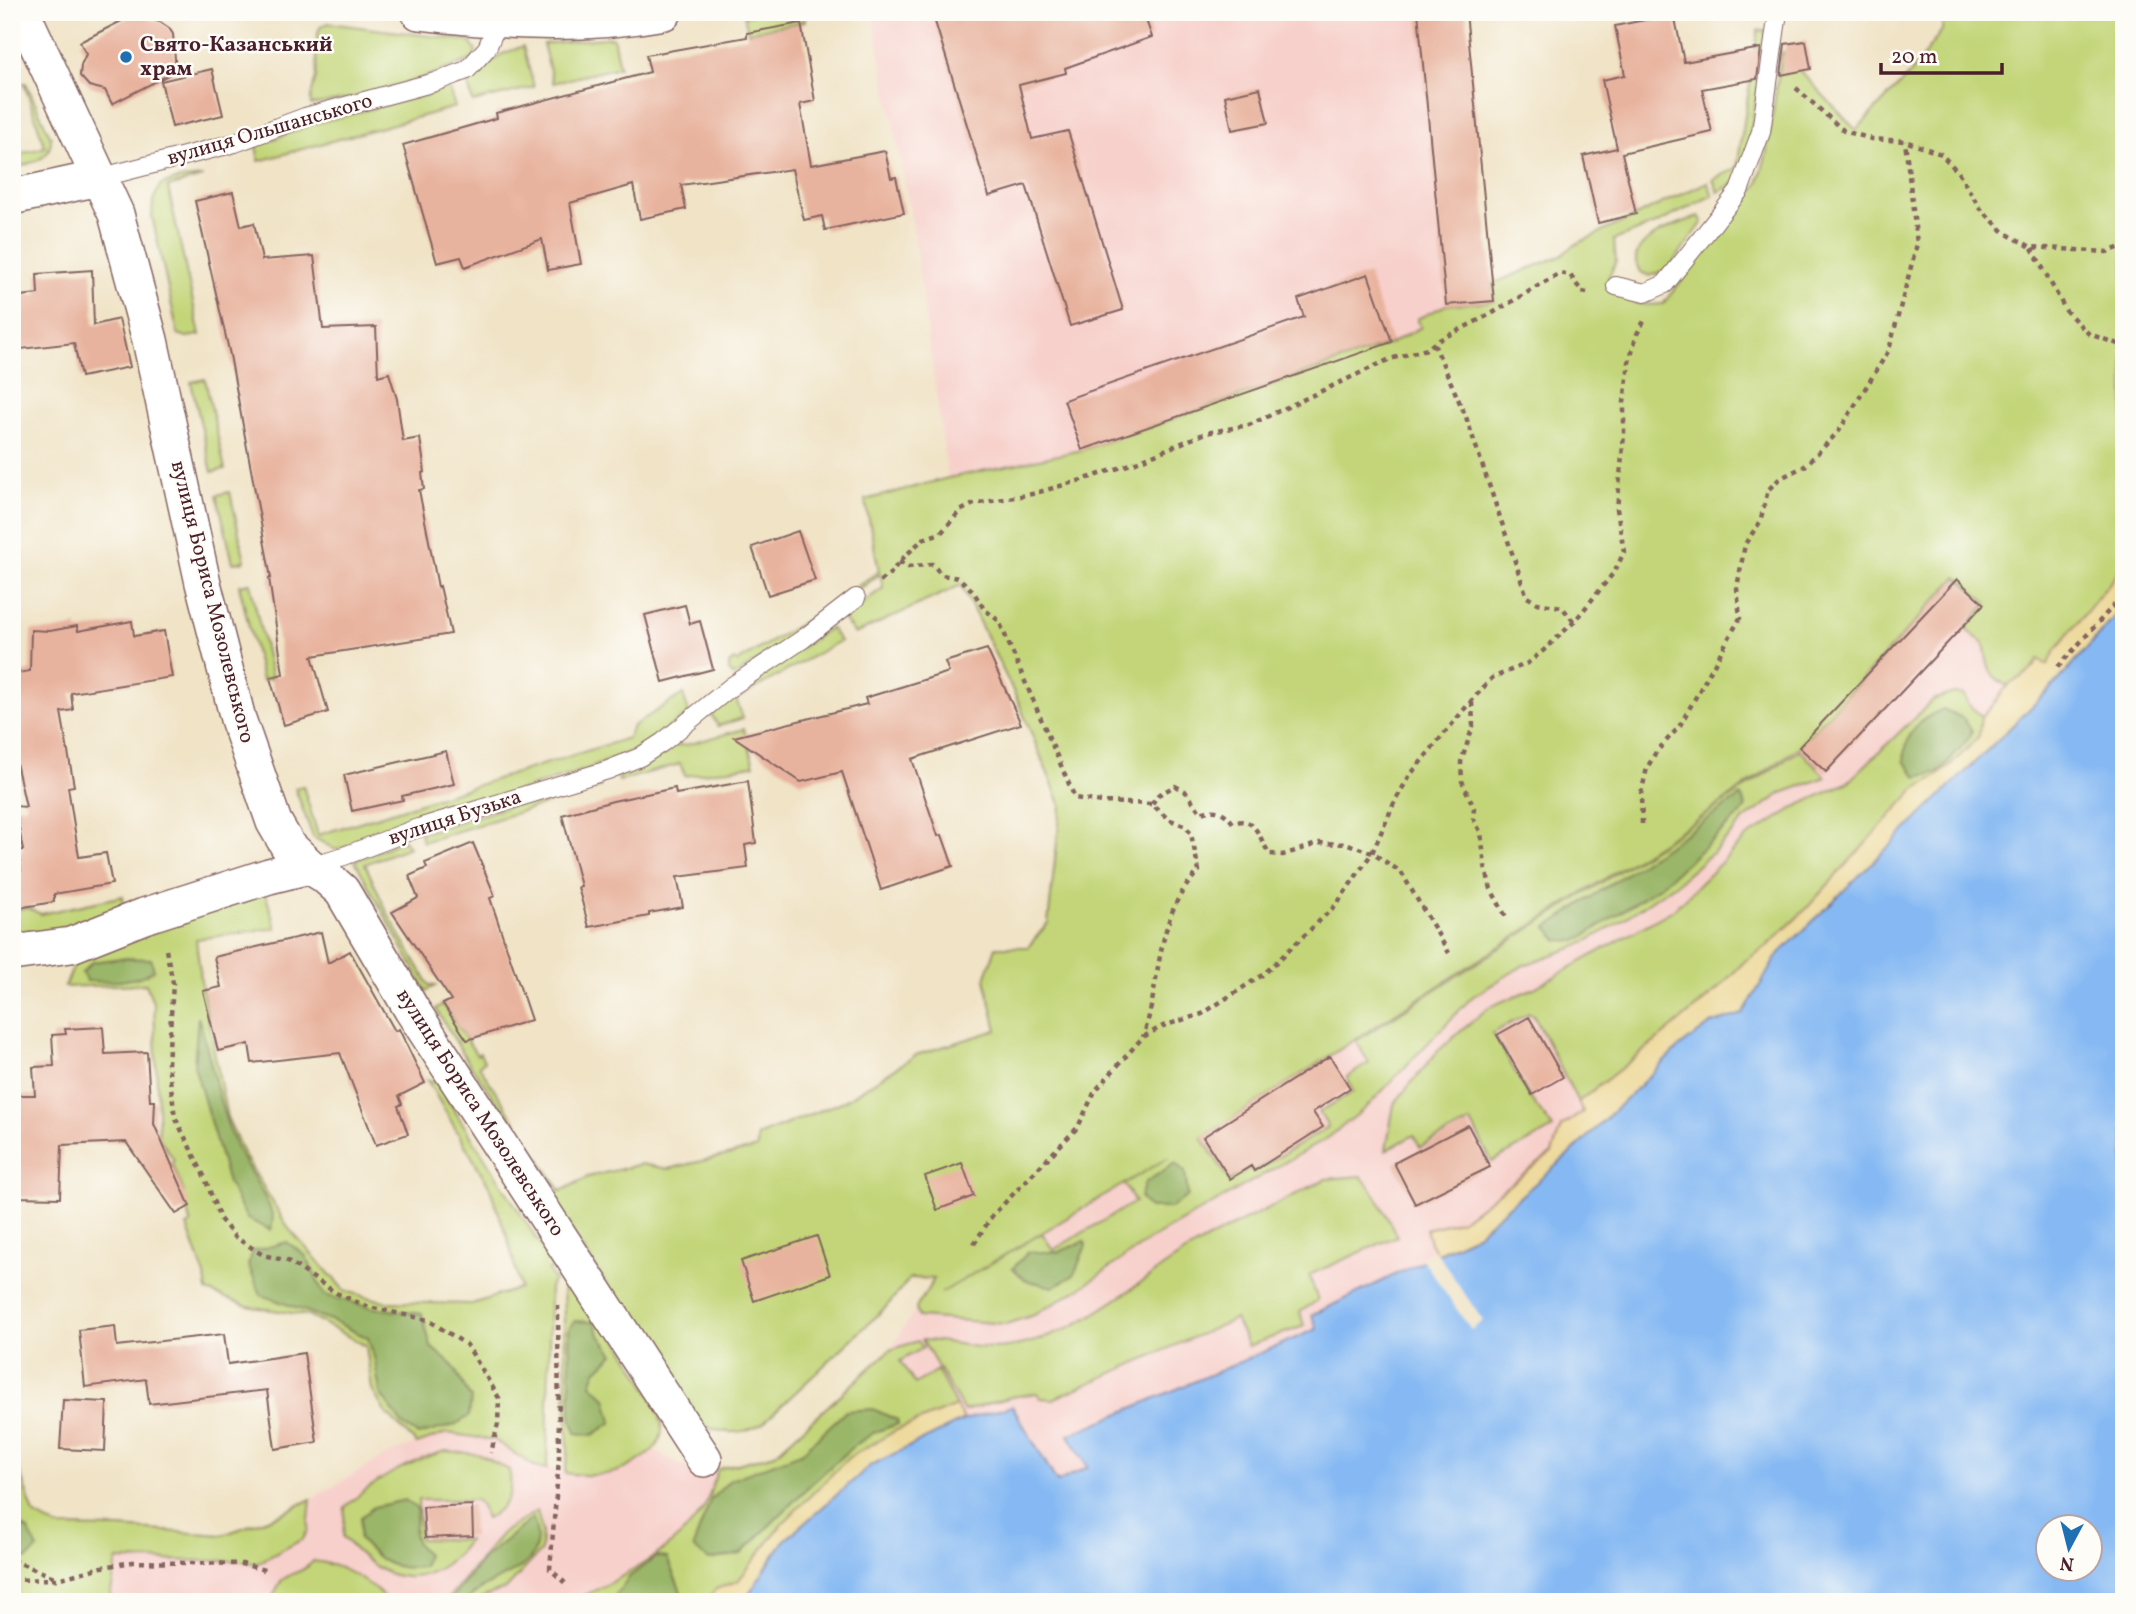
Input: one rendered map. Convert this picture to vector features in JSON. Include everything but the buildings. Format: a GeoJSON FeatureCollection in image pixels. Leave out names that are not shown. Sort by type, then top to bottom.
{"type":"FeatureCollection","features":[{"type":"Feature","properties":{"kind":"street","name":"вулиця Бориса Мозолевського"},"geometry":{"type":"LineString","coordinates":[[22,12],[116,214],[150,340],[205,592],[238,719],[274,822],[288,846],[342,891],[419,1021],[704,1459]]}},
{"type":"Feature","properties":{"kind":"street"},"geometry":{"type":"LineString","coordinates":[[419,12],[499,20],[585,22],[664,12]]}},
{"type":"Feature","properties":{"kind":"street","name":"вулиця Ольшанського"},"geometry":{"type":"LineString","coordinates":[[12,197],[99,178]]}},
{"type":"Feature","properties":{"kind":"street","name":"вулиця Бузька"},"geometry":{"type":"LineString","coordinates":[[12,953],[71,945],[258,879],[309,866]]}},
{"type":"Feature","properties":{"kind":"lane"},"geometry":{"type":"LineString","coordinates":[[1616,286],[1645,293],[1665,284],[1739,191],[1761,132],[1778,12]]}},
{"type":"Feature","properties":{"kind":"lane","name":"вулиця Ольшанського"},"geometry":{"type":"LineString","coordinates":[[99,178],[235,143],[305,117],[445,78],[467,69],[487,48],[499,20]]}},
{"type":"Feature","properties":{"kind":"lane","name":"вулиця Бузька"},"geometry":{"type":"LineString","coordinates":[[309,866],[415,829],[590,776],[640,757],[663,742],[732,686],[803,639],[856,598]]}},
{"type":"Feature","properties":{"kind":"path"},"geometry":{"type":"LineString","coordinates":[[1770,75],[1793,86],[1844,131],[1872,139],[1905,141],[1941,154],[1958,172],[1980,208],[2005,233],[2031,247],[2106,252],[2124,246]]}},
{"type":"Feature","properties":{"kind":"path"},"geometry":{"type":"LineString","coordinates":[[1642,824],[1641,794],[1647,768],[1656,752],[1679,727],[1740,618],[1737,588],[1745,544],[1760,522],[1768,490],[1779,479],[1805,466],[1839,431],[1889,349],[1917,244],[1905,141]]}},
{"type":"Feature","properties":{"kind":"path"},"geometry":{"type":"LineString","coordinates":[[2031,247],[2066,311],[2090,334],[2124,346]]}},
{"type":"Feature","properties":{"kind":"path"},"geometry":{"type":"LineString","coordinates":[[856,598],[891,573],[923,539],[941,533],[960,511],[974,504],[1032,494],[1085,479],[1131,464],[1206,433],[1248,425],[1390,359],[1427,349],[1560,273],[1570,275],[1583,292],[1592,293],[1602,287],[1616,286]]}},
{"type":"Feature","properties":{"kind":"path"},"geometry":{"type":"LineString","coordinates":[[974,1244],[992,1216],[1077,1127],[1096,1091],[1143,1037],[1163,1026],[1202,1014],[1264,974],[1336,905],[1372,853],[1410,775],[1472,700],[1492,678],[1528,663],[1574,622],[1615,571],[1624,552],[1618,509],[1629,362],[1637,334],[1665,284]]}},
{"type":"Feature","properties":{"kind":"path"},"geometry":{"type":"LineString","coordinates":[[1434,344],[1466,417],[1527,597],[1537,603],[1562,607],[1574,622]]}},
{"type":"Feature","properties":{"kind":"path"},"geometry":{"type":"LineString","coordinates":[[899,562],[908,567],[932,564],[942,575],[959,578],[973,591],[984,609],[999,621],[1075,799],[1152,804],[1168,819],[1186,826],[1191,834],[1199,871],[1188,881],[1165,929],[1151,1015],[1143,1037]]}},
{"type":"Feature","properties":{"kind":"path"},"geometry":{"type":"LineString","coordinates":[[2058,667],[2124,594]]}},
{"type":"Feature","properties":{"kind":"path"},"geometry":{"type":"LineString","coordinates":[[1472,700],[1473,726],[1461,762],[1462,781],[1474,808],[1473,818],[1481,833],[1491,889],[1506,917]]}},
{"type":"Feature","properties":{"kind":"path"},"geometry":{"type":"LineString","coordinates":[[1152,804],[1158,795],[1175,786],[1185,791],[1201,813],[1219,811],[1233,823],[1245,821],[1253,824],[1270,854],[1283,855],[1320,843],[1349,844],[1372,853],[1401,872],[1449,953]]}},
{"type":"Feature","properties":{"kind":"path"},"geometry":{"type":"LineString","coordinates":[[163,911],[166,956],[173,983],[168,1064],[175,1117],[205,1178],[220,1219],[235,1237],[244,1243],[263,1255],[288,1261],[336,1293],[369,1307],[428,1320],[467,1345],[499,1398],[498,1424],[491,1454]]}},
{"type":"Feature","properties":{"kind":"path"},"geometry":{"type":"LineString","coordinates":[[558,1303],[559,1459],[550,1569],[565,1583]]}},
{"type":"Feature","properties":{"kind":"path"},"geometry":{"type":"LineString","coordinates":[[12,1560],[58,1579]]}},
{"type":"Feature","properties":{"kind":"path"},"geometry":{"type":"LineString","coordinates":[[12,1580],[58,1579],[133,1562],[242,1564],[268,1572]]}},
{"type":"Feature","properties":{"kind":"shaded area"},"geometry":{"type":"Polygon","coordinates":[[[872,12],[1466,12],[1494,301],[1446,305],[1417,319],[1421,327],[1392,343],[1082,450],[948,478],[912,221],[872,12]]]}},
{"type":"Feature","properties":{"kind":"shaded area"},"geometry":{"type":"Polygon","coordinates":[[[1957,579],[2060,679],[1473,1237],[1312,1315],[1318,1329],[1070,1435],[1088,1467],[1057,1482],[1012,1406],[964,1420],[747,1596],[744,1602],[109,1602],[117,1560],[119,1528],[223,1535],[281,1514],[388,1454],[447,1433],[495,1440],[534,1466],[585,1476],[624,1471],[654,1451],[681,1465],[718,1469],[775,1454],[890,1350],[916,1308],[1203,1137],[1707,813],[1798,748],[1957,579]]]}},
{"type":"Feature","properties":{"kind":"green space"},"geometry":{"type":"Polygon","coordinates":[[[762,12],[803,12],[805,21],[748,32],[744,16],[762,12]]]}},
{"type":"Feature","properties":{"kind":"green space"},"geometry":{"type":"Polygon","coordinates":[[[1944,12],[2124,12],[2124,565],[2058,647],[2047,666],[2036,664],[2028,676],[2007,686],[1995,677],[1989,668],[1984,643],[1965,629],[1987,603],[1957,577],[1798,748],[1707,813],[1202,1138],[1230,1181],[1250,1168],[1254,1172],[1328,1127],[1319,1112],[1353,1092],[1347,1077],[1369,1063],[1356,1041],[1701,818],[1800,750],[1826,777],[1782,793],[1745,819],[1718,848],[1677,883],[1615,925],[1580,945],[1524,965],[1472,997],[1367,1107],[1329,1137],[1149,1240],[1082,1287],[1034,1315],[1006,1324],[919,1317],[916,1308],[934,1279],[910,1278],[887,1306],[763,1423],[748,1430],[732,1432],[701,1424],[548,1197],[559,1191],[467,1060],[436,1009],[443,1004],[477,1055],[480,1053],[484,1061],[479,1066],[561,1191],[588,1177],[641,1164],[668,1169],[757,1148],[757,1136],[844,1101],[916,1055],[997,1030],[985,979],[996,947],[1028,947],[1048,923],[1061,806],[1019,703],[961,585],[855,634],[842,618],[883,588],[880,574],[794,637],[734,676],[729,671],[729,664],[734,660],[737,662],[820,612],[879,571],[865,500],[948,478],[1082,450],[1392,343],[1421,327],[1417,319],[1446,305],[1494,301],[1492,284],[1558,257],[1578,243],[1707,182],[1713,195],[1656,224],[1614,240],[1616,261],[1607,281],[1632,302],[1644,305],[1663,304],[1758,184],[1766,156],[1782,52],[1856,130],[1910,74],[1942,30],[1944,12]],[[1169,1157],[941,1293],[1042,1233],[1053,1250],[1135,1202],[1124,1184],[1169,1157]]]}},
{"type":"Feature","properties":{"kind":"green space"},"geometry":{"type":"Polygon","coordinates":[[[328,23],[469,41],[476,51],[473,59],[413,80],[373,93],[311,105],[317,71],[318,32],[321,26],[328,23]]]}},
{"type":"Feature","properties":{"kind":"green space"},"geometry":{"type":"Polygon","coordinates":[[[1758,30],[1766,31],[1746,164],[1734,183],[1718,192],[1713,179],[1737,168],[1758,30]]]}},
{"type":"Feature","properties":{"kind":"green space"},"geometry":{"type":"Polygon","coordinates":[[[613,37],[619,67],[553,83],[543,44],[613,37]]]}},
{"type":"Feature","properties":{"kind":"green space"},"geometry":{"type":"Polygon","coordinates":[[[523,46],[534,87],[473,102],[466,78],[483,71],[500,55],[523,46]]]}},
{"type":"Feature","properties":{"kind":"green space"},"geometry":{"type":"Polygon","coordinates":[[[24,83],[51,138],[50,146],[43,157],[12,171],[12,156],[45,147],[24,83]]]}},
{"type":"Feature","properties":{"kind":"green space"},"geometry":{"type":"Polygon","coordinates":[[[448,86],[455,107],[259,161],[256,146],[313,124],[429,94],[448,86]]]}},
{"type":"Feature","properties":{"kind":"green space"},"geometry":{"type":"Polygon","coordinates":[[[203,177],[168,187],[200,335],[187,337],[178,334],[152,216],[153,201],[160,185],[180,179],[203,177]]]}},
{"type":"Feature","properties":{"kind":"green space"},"geometry":{"type":"Polygon","coordinates":[[[1699,216],[1703,222],[1669,268],[1650,276],[1640,272],[1636,261],[1637,252],[1643,245],[1660,232],[1699,216]]]}},
{"type":"Feature","properties":{"kind":"green space"},"geometry":{"type":"Polygon","coordinates":[[[205,379],[225,469],[212,472],[191,382],[205,379]]]}},
{"type":"Feature","properties":{"kind":"green space"},"geometry":{"type":"Polygon","coordinates":[[[230,492],[245,561],[233,563],[217,495],[230,492]]]}},
{"type":"Feature","properties":{"kind":"green space"},"geometry":{"type":"Polygon","coordinates":[[[250,583],[272,678],[262,680],[239,585],[250,583]]]}},
{"type":"Feature","properties":{"kind":"green space"},"geometry":{"type":"Polygon","coordinates":[[[830,628],[840,641],[736,699],[743,718],[718,726],[711,714],[731,695],[830,628]]]}},
{"type":"Feature","properties":{"kind":"green space"},"geometry":{"type":"Polygon","coordinates":[[[1954,693],[1964,695],[1967,703],[1981,716],[1979,736],[1939,775],[1915,790],[1806,909],[1767,946],[1745,961],[1717,990],[1665,1034],[1578,1102],[1534,1016],[1529,1013],[1493,1033],[1530,1098],[1553,1128],[1492,1162],[1471,1122],[1420,1147],[1414,1135],[1386,1150],[1394,1104],[1438,1051],[1489,1007],[1534,988],[1673,910],[1746,838],[1797,806],[1847,783],[1933,700],[1954,693]]]}},
{"type":"Feature","properties":{"kind":"green space"},"geometry":{"type":"Polygon","coordinates":[[[683,694],[689,713],[642,747],[587,769],[336,850],[313,837],[295,788],[303,786],[318,835],[628,738],[633,726],[683,694]]]}},
{"type":"Feature","properties":{"kind":"green space"},"geometry":{"type":"Polygon","coordinates":[[[1943,709],[1963,718],[1972,731],[1970,737],[1939,772],[1917,777],[1904,761],[1907,742],[1919,723],[1943,709]]]}},
{"type":"Feature","properties":{"kind":"green space"},"geometry":{"type":"Polygon","coordinates":[[[744,729],[754,765],[685,776],[680,764],[619,781],[617,772],[668,746],[686,745],[744,729]]]}},
{"type":"Feature","properties":{"kind":"green space"},"geometry":{"type":"Polygon","coordinates":[[[597,779],[600,787],[423,842],[420,834],[597,779]]]}},
{"type":"Feature","properties":{"kind":"green space"},"geometry":{"type":"Polygon","coordinates":[[[1741,796],[1746,807],[1740,815],[1659,887],[1577,941],[1558,940],[1547,927],[1741,796]]]}},
{"type":"Feature","properties":{"kind":"green space"},"geometry":{"type":"Polygon","coordinates":[[[404,840],[409,847],[365,864],[388,914],[429,985],[435,986],[426,991],[355,861],[404,840]]]}},
{"type":"Feature","properties":{"kind":"green space"},"geometry":{"type":"Polygon","coordinates":[[[264,889],[276,928],[196,939],[202,989],[227,1117],[244,1155],[289,1229],[345,1291],[387,1302],[472,1304],[520,1288],[508,1239],[489,1186],[427,1080],[437,1083],[554,1266],[548,1271],[554,1280],[550,1286],[547,1469],[534,1466],[494,1440],[447,1433],[417,1444],[385,1412],[372,1390],[366,1346],[310,1316],[247,1306],[207,1291],[205,1276],[187,1226],[191,1224],[182,1194],[184,1192],[172,1163],[174,1160],[159,1137],[154,1005],[146,984],[65,987],[77,958],[151,922],[264,889]]]}},
{"type":"Feature","properties":{"kind":"green space"},"geometry":{"type":"Polygon","coordinates":[[[123,896],[124,914],[86,925],[12,938],[12,910],[28,908],[41,914],[123,896]]]}},
{"type":"Feature","properties":{"kind":"green space"},"geometry":{"type":"Polygon","coordinates":[[[122,958],[151,959],[154,970],[138,977],[112,981],[86,981],[82,973],[92,962],[122,958]]]}},
{"type":"Feature","properties":{"kind":"green space"},"geometry":{"type":"Polygon","coordinates":[[[198,1017],[226,1120],[239,1152],[270,1207],[273,1218],[271,1230],[247,1219],[228,1183],[194,1065],[198,1017]]]}},
{"type":"Feature","properties":{"kind":"green space"},"geometry":{"type":"Polygon","coordinates":[[[1175,1163],[1185,1172],[1188,1196],[1170,1208],[1149,1208],[1140,1197],[1145,1183],[1175,1163]]]}},
{"type":"Feature","properties":{"kind":"green space"},"geometry":{"type":"Polygon","coordinates":[[[1361,1176],[1375,1194],[1397,1236],[1309,1275],[1318,1300],[1300,1312],[1304,1326],[1248,1346],[1235,1319],[1053,1399],[1041,1398],[1037,1393],[1011,1397],[964,1411],[922,1340],[996,1348],[1032,1342],[1057,1333],[1102,1309],[1189,1250],[1233,1226],[1326,1179],[1361,1176]]]}},
{"type":"Feature","properties":{"kind":"green space"},"geometry":{"type":"Polygon","coordinates":[[[1084,1241],[1086,1245],[1074,1275],[1053,1287],[1025,1280],[1013,1268],[1028,1252],[1059,1252],[1084,1241]]]}},
{"type":"Feature","properties":{"kind":"green space"},"geometry":{"type":"Polygon","coordinates":[[[287,1242],[306,1256],[324,1295],[374,1308],[422,1314],[431,1347],[453,1366],[471,1399],[469,1416],[455,1425],[418,1435],[402,1424],[380,1393],[368,1338],[333,1321],[261,1295],[248,1265],[253,1251],[287,1242]]]}},
{"type":"Feature","properties":{"kind":"green space"},"geometry":{"type":"Polygon","coordinates":[[[575,1277],[640,1376],[660,1416],[662,1430],[657,1445],[646,1456],[620,1471],[602,1475],[565,1473],[568,1451],[563,1287],[575,1277]]]}},
{"type":"Feature","properties":{"kind":"green space"},"geometry":{"type":"Polygon","coordinates":[[[575,1321],[595,1322],[599,1334],[614,1354],[596,1371],[591,1384],[606,1398],[612,1422],[593,1435],[576,1433],[571,1417],[569,1329],[575,1321]]]}},
{"type":"Feature","properties":{"kind":"green space"},"geometry":{"type":"Polygon","coordinates":[[[918,1341],[923,1348],[900,1361],[915,1384],[937,1370],[956,1406],[897,1430],[783,1523],[738,1581],[716,1589],[704,1602],[570,1602],[623,1576],[674,1541],[703,1509],[718,1469],[775,1454],[890,1350],[918,1341]]]}},
{"type":"Feature","properties":{"kind":"green space"},"geometry":{"type":"Polygon","coordinates":[[[873,1409],[897,1420],[898,1424],[875,1432],[851,1448],[741,1554],[709,1560],[693,1547],[711,1499],[730,1480],[801,1453],[846,1411],[873,1409]]]}},
{"type":"Feature","properties":{"kind":"green space"},"geometry":{"type":"Polygon","coordinates":[[[445,1451],[478,1454],[509,1470],[507,1499],[499,1510],[486,1519],[476,1500],[418,1500],[420,1539],[468,1540],[466,1544],[446,1564],[417,1577],[390,1574],[378,1568],[343,1537],[345,1507],[392,1473],[445,1451]]]}},
{"type":"Feature","properties":{"kind":"green space"},"geometry":{"type":"Polygon","coordinates":[[[16,1462],[34,1514],[57,1527],[223,1535],[281,1514],[311,1499],[308,1530],[303,1539],[256,1564],[243,1561],[117,1560],[109,1602],[12,1602],[12,1463],[16,1462]]]}},
{"type":"Feature","properties":{"kind":"green space"},"geometry":{"type":"Polygon","coordinates":[[[405,1500],[417,1509],[415,1539],[427,1554],[423,1567],[394,1566],[387,1563],[359,1539],[361,1517],[374,1507],[405,1500]]]}},
{"type":"Feature","properties":{"kind":"green space"},"geometry":{"type":"Polygon","coordinates":[[[537,1511],[542,1531],[541,1551],[507,1588],[483,1597],[478,1602],[445,1602],[502,1533],[537,1511]]]}},
{"type":"Feature","properties":{"kind":"green space"},"geometry":{"type":"Polygon","coordinates":[[[533,1518],[537,1537],[534,1551],[527,1562],[477,1592],[466,1602],[449,1602],[485,1557],[533,1518]]]}},
{"type":"Feature","properties":{"kind":"green space"},"geometry":{"type":"Polygon","coordinates":[[[12,1520],[28,1530],[38,1549],[27,1559],[12,1553],[12,1520]]]}},
{"type":"Feature","properties":{"kind":"green space"},"geometry":{"type":"Polygon","coordinates":[[[656,1557],[667,1558],[681,1592],[676,1602],[618,1602],[615,1596],[630,1576],[656,1557]]]}},
{"type":"Feature","properties":{"kind":"green space"},"geometry":{"type":"Polygon","coordinates":[[[313,1561],[333,1565],[354,1575],[373,1587],[388,1602],[271,1602],[282,1580],[313,1561]]]}},
{"type":"Feature","properties":{"kind":"sand"},"geometry":{"type":"Polygon","coordinates":[[[2124,565],[2124,606],[2060,679],[1778,956],[1743,1014],[1711,1024],[1677,1049],[1572,1152],[1505,1211],[1473,1237],[1437,1253],[1430,1243],[1426,1229],[1462,1220],[1552,1153],[1561,1127],[1583,1112],[1578,1102],[1717,990],[1745,961],[1767,946],[1806,909],[1915,789],[1939,775],[1979,736],[1981,716],[2005,689],[2029,672],[2039,659],[2047,665],[2058,647],[2124,565]]]}},
{"type":"Feature","properties":{"kind":"sand"},"geometry":{"type":"Polygon","coordinates":[[[956,1406],[964,1420],[871,1465],[783,1542],[744,1602],[704,1602],[716,1589],[738,1581],[783,1523],[848,1458],[897,1430],[956,1406]]]}},
{"type":"Feature","properties":{"kind":"water"},"geometry":{"type":"Polygon","coordinates":[[[2124,606],[2124,1602],[744,1602],[783,1542],[871,1465],[964,1420],[1012,1406],[1057,1482],[1088,1467],[1069,1435],[1317,1329],[1312,1315],[1473,1237],[1572,1152],[1677,1049],[1711,1024],[1743,1014],[1777,956],[2060,679],[2124,606]]]}},
{"type":"Feature","properties":{"kind":"pier"},"geometry":{"type":"Polygon","coordinates":[[[1435,1250],[1483,1321],[1471,1330],[1421,1257],[1435,1250]]]}},
{"type":"Feature","properties":{"kind":"place","name":"Свято-Казанський храм"},"geometry":{"type":"Point","coordinates":[126,57]}}]}
